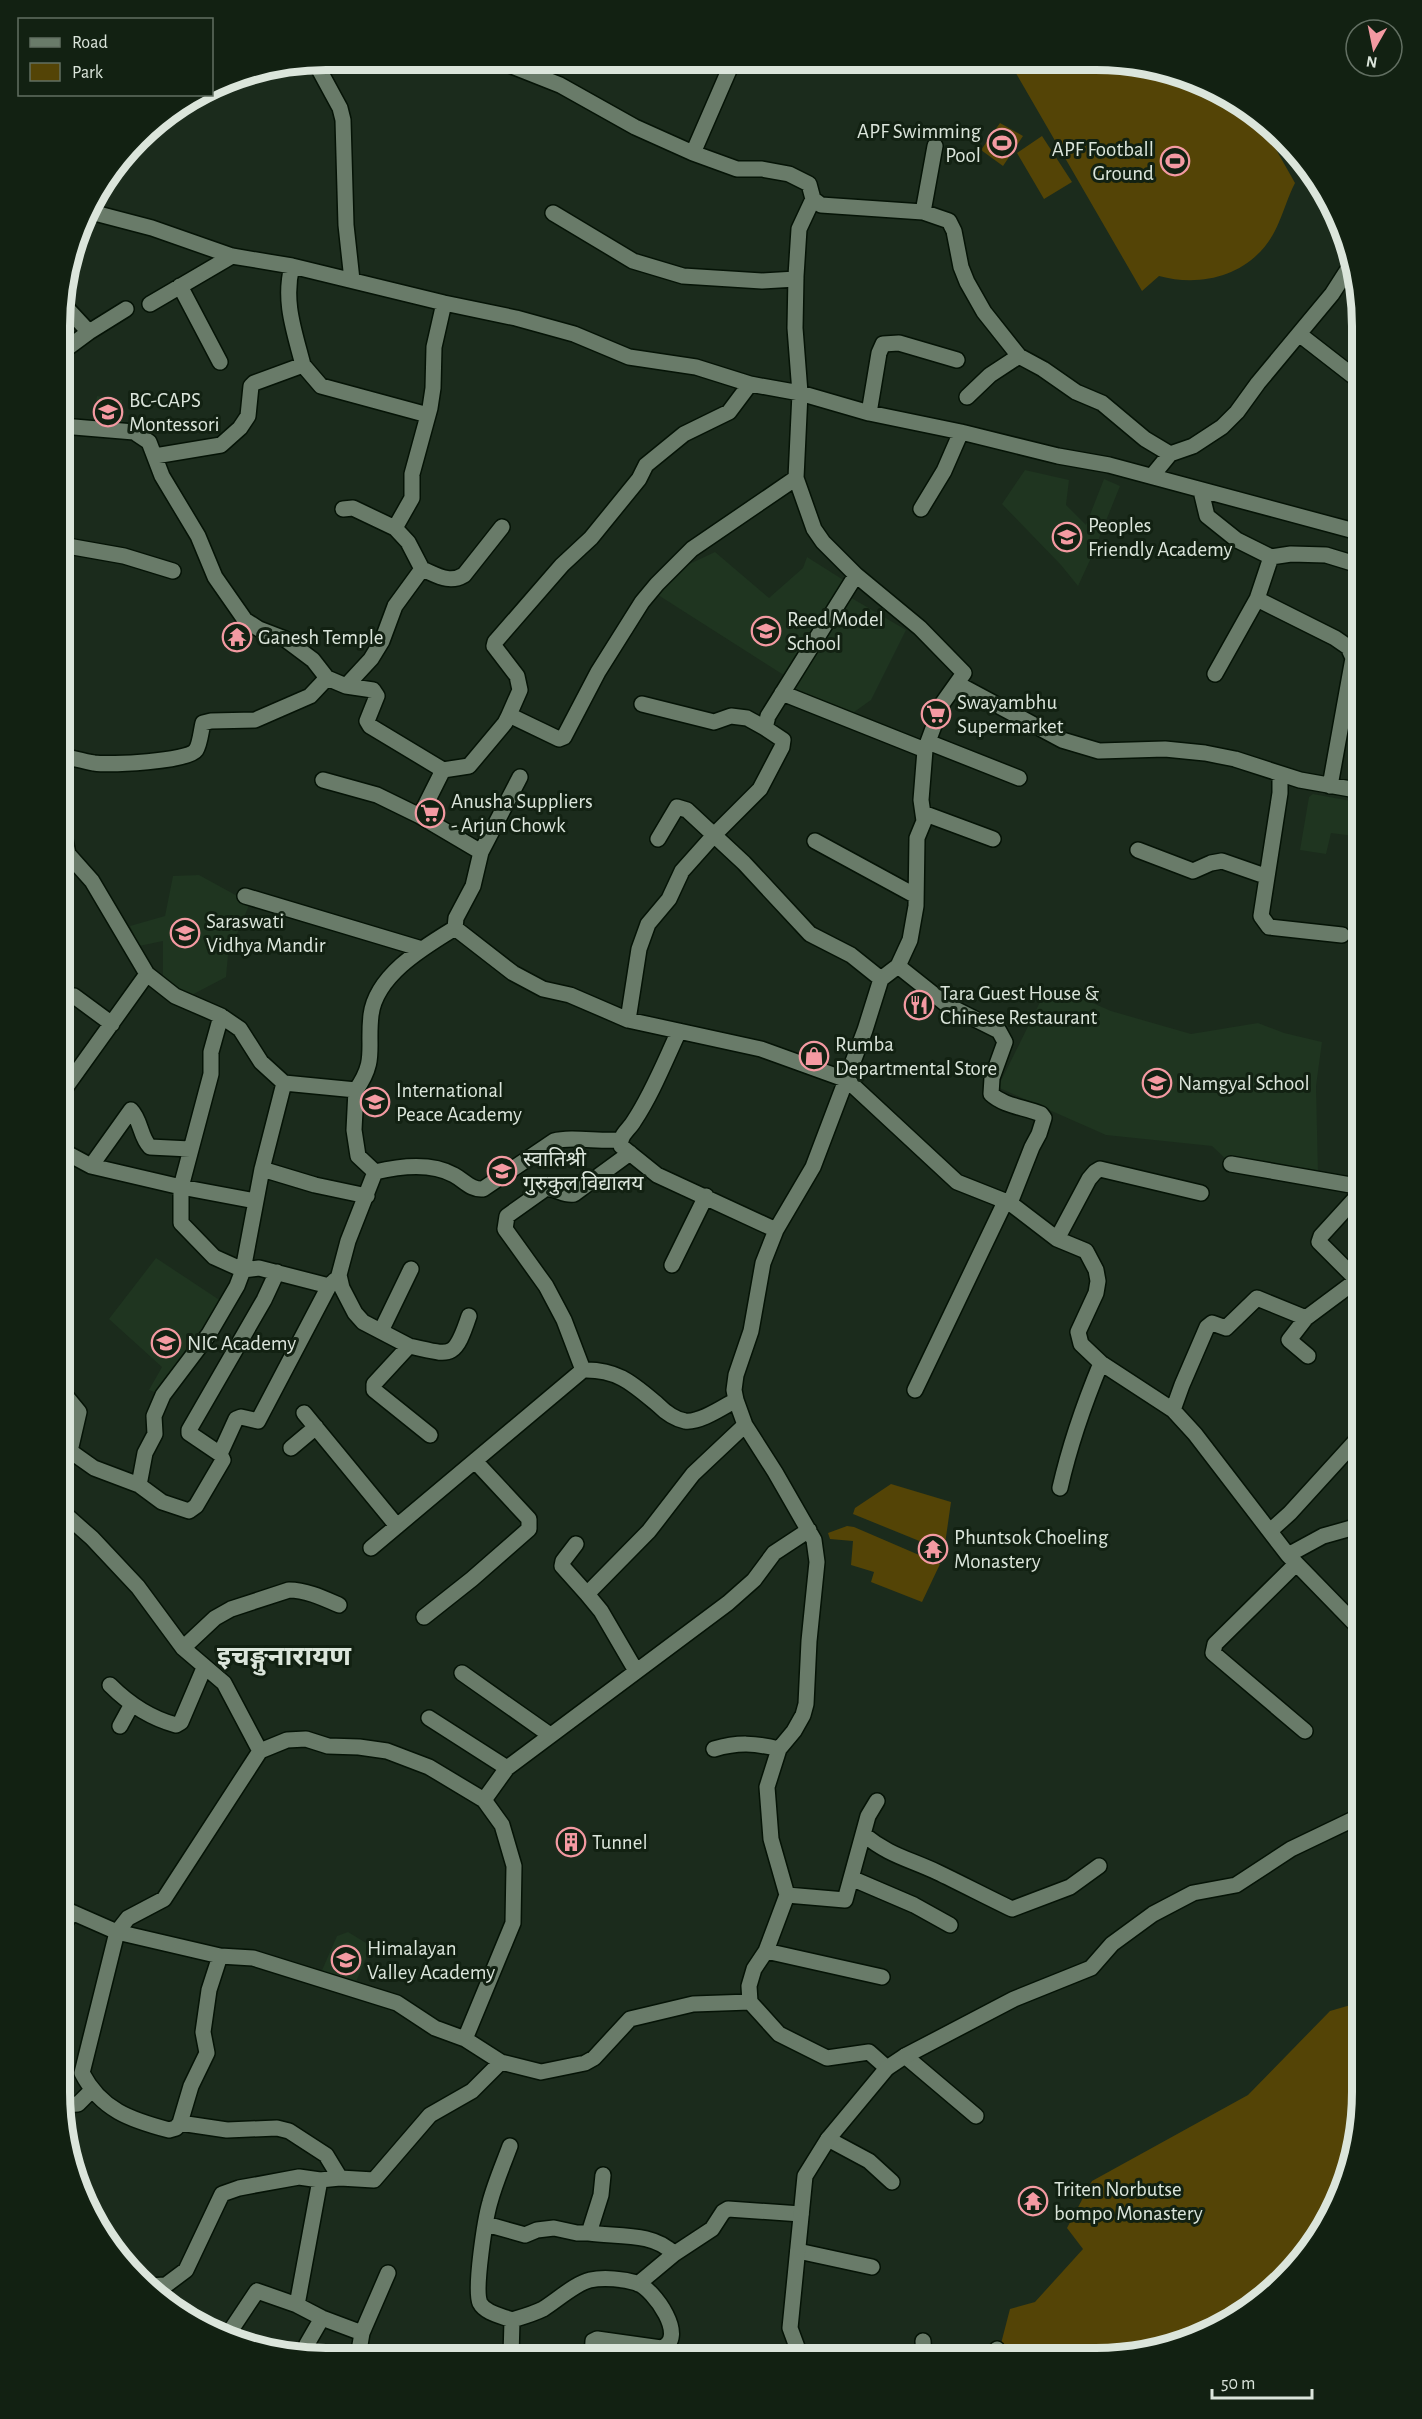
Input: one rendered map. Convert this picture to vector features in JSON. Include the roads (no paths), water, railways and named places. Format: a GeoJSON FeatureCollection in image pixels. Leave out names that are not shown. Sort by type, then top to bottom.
{"type":"FeatureCollection","features":[{"type":"Feature","properties":{"kind":"street"},"geometry":{"type":"LineString","coordinates":[[320,70],[340,108],[343,120],[346,225],[352,280]]}},
{"type":"Feature","properties":{"kind":"street"},"geometry":{"type":"LineString","coordinates":[[523,70],[560,85],[635,127],[693,153],[737,169],[762,169],[789,174],[809,184],[813,199],[799,229],[796,279],[795,328],[800,393],[796,478],[814,529],[823,542],[856,575],[920,628],[964,673],[942,704],[926,746],[921,800],[924,821],[917,838],[916,896],[910,940],[898,966],[881,979],[847,1080],[813,1167],[777,1230],[763,1263],[751,1331],[736,1375],[734,1390],[745,1425],[814,1540],[817,1562],[809,1641],[806,1704],[794,1731],[779,1749],[767,1787],[771,1839],[787,1894],[765,1951],[754,1969],[749,1986],[750,2002],[779,2034],[827,2058],[869,2052],[887,2068]]}},
{"type":"Feature","properties":{"kind":"street"},"geometry":{"type":"LineString","coordinates":[[693,153],[729,70]]}},
{"type":"Feature","properties":{"kind":"street"},"geometry":{"type":"LineString","coordinates":[[923,212],[935,146]]}},
{"type":"Feature","properties":{"kind":"street"},"geometry":{"type":"LineString","coordinates":[[813,199],[821,204],[923,212],[949,221],[954,231],[961,267],[967,282],[984,312],[1019,356],[1043,369],[1076,392],[1102,404],[1121,417],[1145,439],[1170,454]]}},
{"type":"Feature","properties":{"kind":"street"},"geometry":{"type":"LineString","coordinates":[[553,213],[633,261],[683,276],[762,281],[796,279]]}},
{"type":"Feature","properties":{"kind":"street"},"geometry":{"type":"LineString","coordinates":[[97,214],[152,228],[232,256],[292,266],[528,321],[574,334],[629,357],[696,367],[750,384],[800,393],[869,413],[1152,476],[1201,492],[1352,530]]}},
{"type":"Feature","properties":{"kind":"street"},"geometry":{"type":"LineString","coordinates":[[150,304],[232,256]]}},
{"type":"Feature","properties":{"kind":"street"},"geometry":{"type":"LineString","coordinates":[[292,266],[287,285],[289,306],[303,365],[321,386],[428,415]]}},
{"type":"Feature","properties":{"kind":"street"},"geometry":{"type":"LineString","coordinates":[[1152,476],[1170,454],[1193,446],[1222,427],[1237,412],[1258,383],[1332,294],[1346,272]]}},
{"type":"Feature","properties":{"kind":"street"},"geometry":{"type":"LineString","coordinates":[[180,286],[220,362]]}},
{"type":"Feature","properties":{"kind":"street"},"geometry":{"type":"LineString","coordinates":[[395,528],[412,498],[412,474],[428,415],[433,388],[434,347],[444,303]]}},
{"type":"Feature","properties":{"kind":"street"},"geometry":{"type":"LineString","coordinates":[[70,346],[126,309]]}},
{"type":"Feature","properties":{"kind":"street"},"geometry":{"type":"LineString","coordinates":[[71,313],[89,332]]}},
{"type":"Feature","properties":{"kind":"street"},"geometry":{"type":"LineString","coordinates":[[1299,334],[1352,375]]}},
{"type":"Feature","properties":{"kind":"street"},"geometry":{"type":"LineString","coordinates":[[869,413],[879,353],[883,344],[898,343],[957,360]]}},
{"type":"Feature","properties":{"kind":"street"},"geometry":{"type":"LineString","coordinates":[[967,398],[990,375],[1019,356]]}},
{"type":"Feature","properties":{"kind":"street"},"geometry":{"type":"LineString","coordinates":[[155,456],[221,445],[240,428],[248,416],[251,387],[254,383],[303,365]]}},
{"type":"Feature","properties":{"kind":"street"},"geometry":{"type":"LineString","coordinates":[[70,427],[134,432],[149,442],[172,494],[198,536],[215,577],[245,620],[259,629],[285,639],[313,660],[327,678],[346,686],[373,690],[377,696],[367,721],[370,726],[443,770],[469,766],[505,723],[520,690],[517,676],[494,646],[495,642],[562,565],[591,538],[639,479],[646,465],[684,434],[729,412],[750,384]]}},
{"type":"Feature","properties":{"kind":"street"},"geometry":{"type":"LineString","coordinates":[[921,509],[944,471],[961,432]]}},
{"type":"Feature","properties":{"kind":"street"},"geometry":{"type":"LineString","coordinates":[[509,715],[559,739],[564,737],[598,672],[642,602],[657,584],[692,549],[796,478]]}},
{"type":"Feature","properties":{"kind":"street"},"geometry":{"type":"LineString","coordinates":[[1201,492],[1207,516],[1237,540],[1271,557],[1291,554],[1326,555],[1352,563]]}},
{"type":"Feature","properties":{"kind":"street"},"geometry":{"type":"LineString","coordinates":[[344,509],[353,508],[395,528],[408,542],[422,569],[450,580],[457,579],[464,574],[502,527]]}},
{"type":"Feature","properties":{"kind":"street"},"geometry":{"type":"LineString","coordinates":[[70,546],[124,556],[172,571]]}},
{"type":"Feature","properties":{"kind":"street"},"geometry":{"type":"LineString","coordinates":[[1215,674],[1257,599],[1271,557]]}},
{"type":"Feature","properties":{"kind":"street"},"geometry":{"type":"LineString","coordinates":[[346,686],[371,659],[382,641],[386,624],[395,606],[422,569]]}},
{"type":"Feature","properties":{"kind":"street"},"geometry":{"type":"LineString","coordinates":[[765,728],[768,716],[856,575]]}},
{"type":"Feature","properties":{"kind":"street"},"geometry":{"type":"LineString","coordinates":[[1257,599],[1335,638],[1348,647],[1352,656]]}},
{"type":"Feature","properties":{"kind":"street"},"geometry":{"type":"LineString","coordinates":[[1330,786],[1352,664]]}},
{"type":"Feature","properties":{"kind":"street"},"geometry":{"type":"LineString","coordinates":[[70,758],[114,764],[167,760],[191,754],[196,751],[203,723],[255,720],[310,696],[327,678]]}},
{"type":"Feature","properties":{"kind":"street"},"geometry":{"type":"LineString","coordinates":[[958,684],[1062,740],[1098,751],[1165,749],[1206,753],[1235,759],[1280,774],[1352,789]]}},
{"type":"Feature","properties":{"kind":"street"},"geometry":{"type":"LineString","coordinates":[[782,693],[1018,778]]}},
{"type":"Feature","properties":{"kind":"street"},"geometry":{"type":"LineString","coordinates":[[628,1020],[639,949],[648,924],[669,899],[682,871],[760,789],[782,747],[783,740],[747,718],[731,716],[714,722],[642,704]]}},
{"type":"Feature","properties":{"kind":"street"},"geometry":{"type":"LineString","coordinates":[[420,816],[443,770]]}},
{"type":"Feature","properties":{"kind":"street"},"geometry":{"type":"LineString","coordinates":[[1280,774],[1280,794],[1265,876],[1261,915],[1269,927],[1342,935]]}},
{"type":"Feature","properties":{"kind":"street"},"geometry":{"type":"LineString","coordinates":[[455,928],[456,918],[473,886],[481,852],[520,777]]}},
{"type":"Feature","properties":{"kind":"street"},"geometry":{"type":"LineString","coordinates":[[323,780],[377,795],[420,816],[481,852]]}},
{"type":"Feature","properties":{"kind":"street"},"geometry":{"type":"LineString","coordinates":[[658,839],[677,807],[687,810],[744,863],[810,934],[851,955],[881,979]]}},
{"type":"Feature","properties":{"kind":"street"},"geometry":{"type":"LineString","coordinates":[[923,813],[993,839]]}},
{"type":"Feature","properties":{"kind":"street"},"geometry":{"type":"LineString","coordinates":[[814,841],[916,896]]}},
{"type":"Feature","properties":{"kind":"street"},"geometry":{"type":"LineString","coordinates":[[1138,850],[1193,871],[1222,861],[1265,876]]}},
{"type":"Feature","properties":{"kind":"street"},"geometry":{"type":"LineString","coordinates":[[70,856],[92,881],[147,974],[175,996],[221,1016],[240,1029],[261,1062],[284,1083],[356,1090]]}},
{"type":"Feature","properties":{"kind":"street"},"geometry":{"type":"LineString","coordinates":[[245,896],[422,949]]}},
{"type":"Feature","properties":{"kind":"street"},"geometry":{"type":"LineString","coordinates":[[455,928],[513,973],[543,989],[570,994],[628,1020],[761,1049],[847,1080],[957,1182],[1007,1203],[1057,1239],[1086,1251],[1096,1270],[1098,1281],[1096,1293],[1078,1332],[1078,1339],[1101,1363],[1173,1410],[1195,1434],[1292,1560],[1352,1621]]}},
{"type":"Feature","properties":{"kind":"street"},"geometry":{"type":"LineString","coordinates":[[375,1172],[358,1156],[354,1130],[356,1090],[369,1068],[373,1007],[391,975],[422,949],[455,928]]}},
{"type":"Feature","properties":{"kind":"street"},"geometry":{"type":"LineString","coordinates":[[898,966],[946,1005],[999,1031],[1005,1042],[992,1078],[991,1094],[1000,1102],[1024,1107],[1041,1114],[1044,1118],[1039,1134],[1007,1203],[915,1390]]}},
{"type":"Feature","properties":{"kind":"street"},"geometry":{"type":"LineString","coordinates":[[70,1082],[147,974]]}},
{"type":"Feature","properties":{"kind":"street"},"geometry":{"type":"LineString","coordinates":[[74,996],[112,1024]]}},
{"type":"Feature","properties":{"kind":"street"},"geometry":{"type":"LineString","coordinates":[[221,1016],[211,1052],[211,1074],[181,1187],[181,1222],[214,1257],[243,1270],[259,1268],[334,1281],[342,1288],[363,1322],[409,1346],[441,1354],[450,1352],[457,1348],[469,1316]]}},
{"type":"Feature","properties":{"kind":"street"},"geometry":{"type":"LineString","coordinates":[[679,1031],[634,1121],[620,1140],[621,1146],[657,1175],[777,1230]]}},
{"type":"Feature","properties":{"kind":"street"},"geometry":{"type":"LineString","coordinates":[[139,1485],[145,1453],[155,1434],[154,1416],[163,1395],[209,1334],[237,1286],[243,1270],[262,1169],[284,1083]]}},
{"type":"Feature","properties":{"kind":"street"},"geometry":{"type":"LineString","coordinates":[[91,1166],[131,1110],[150,1147],[190,1149]]}},
{"type":"Feature","properties":{"kind":"street"},"geometry":{"type":"LineString","coordinates":[[375,1172],[396,1167],[433,1168],[453,1174],[471,1187],[483,1189],[554,1141],[562,1139],[602,1142],[620,1140]]}},
{"type":"Feature","properties":{"kind":"street"},"geometry":{"type":"LineString","coordinates":[[583,1370],[564,1320],[546,1287],[505,1229],[505,1222],[507,1216],[545,1189],[551,1188],[567,1195],[574,1194],[630,1153]]}},
{"type":"Feature","properties":{"kind":"street"},"geometry":{"type":"LineString","coordinates":[[70,1155],[91,1166],[255,1201]]}},
{"type":"Feature","properties":{"kind":"street"},"geometry":{"type":"LineString","coordinates":[[1231,1164],[1352,1185]]}},
{"type":"Feature","properties":{"kind":"street"},"geometry":{"type":"LineString","coordinates":[[262,1169],[315,1185],[367,1196]]}},
{"type":"Feature","properties":{"kind":"street"},"geometry":{"type":"LineString","coordinates":[[1057,1239],[1089,1179],[1100,1169],[1201,1194]]}},
{"type":"Feature","properties":{"kind":"street"},"geometry":{"type":"LineString","coordinates":[[220,1454],[236,1419],[241,1417],[258,1421],[334,1281],[375,1172]]}},
{"type":"Feature","properties":{"kind":"street"},"geometry":{"type":"LineString","coordinates":[[672,1265],[706,1196]]}},
{"type":"Feature","properties":{"kind":"street"},"geometry":{"type":"LineString","coordinates":[[1352,1202],[1321,1236],[1319,1242],[1352,1273]]}},
{"type":"Feature","properties":{"kind":"street"},"geometry":{"type":"LineString","coordinates":[[381,1331],[411,1269]]}},
{"type":"Feature","properties":{"kind":"street"},"geometry":{"type":"LineString","coordinates":[[70,1401],[79,1412],[70,1451],[94,1467],[139,1485],[162,1502],[189,1511],[196,1506],[223,1460],[220,1454],[189,1433],[189,1430],[264,1300],[277,1272]]}},
{"type":"Feature","properties":{"kind":"street"},"geometry":{"type":"LineString","coordinates":[[1308,1356],[1289,1340],[1306,1318],[1352,1286]]}},
{"type":"Feature","properties":{"kind":"street"},"geometry":{"type":"LineString","coordinates":[[1173,1410],[1207,1327],[1212,1323],[1226,1328],[1257,1298],[1306,1318]]}},
{"type":"Feature","properties":{"kind":"street"},"geometry":{"type":"LineString","coordinates":[[409,1346],[374,1384],[374,1387],[430,1435]]}},
{"type":"Feature","properties":{"kind":"street"},"geometry":{"type":"LineString","coordinates":[[1060,1488],[1083,1405],[1101,1363]]}},
{"type":"Feature","properties":{"kind":"street"},"geometry":{"type":"LineString","coordinates":[[371,1548],[583,1370],[600,1369],[615,1374],[631,1382],[666,1413],[686,1421],[702,1417],[736,1400]]}},
{"type":"Feature","properties":{"kind":"street"},"geometry":{"type":"LineString","coordinates":[[304,1413],[355,1478],[397,1526]]}},
{"type":"Feature","properties":{"kind":"street"},"geometry":{"type":"LineString","coordinates":[[587,1594],[649,1531],[693,1474],[745,1425]]}},
{"type":"Feature","properties":{"kind":"street"},"geometry":{"type":"LineString","coordinates":[[291,1448],[316,1427]]}},
{"type":"Feature","properties":{"kind":"street"},"geometry":{"type":"LineString","coordinates":[[1270,1531],[1290,1513],[1352,1445]]}},
{"type":"Feature","properties":{"kind":"street"},"geometry":{"type":"LineString","coordinates":[[424,1617],[529,1529],[529,1519],[475,1461]]}},
{"type":"Feature","properties":{"kind":"street"},"geometry":{"type":"LineString","coordinates":[[70,1519],[92,1538],[138,1587],[183,1648],[224,1683],[260,1751]]}},
{"type":"Feature","properties":{"kind":"street"},"geometry":{"type":"LineString","coordinates":[[1305,1731],[1214,1653],[1215,1644],[1292,1560],[1323,1536],[1352,1528]]}},
{"type":"Feature","properties":{"kind":"street"},"geometry":{"type":"LineString","coordinates":[[484,1800],[507,1767],[728,1603],[754,1580],[774,1553],[809,1530]]}},
{"type":"Feature","properties":{"kind":"street"},"geometry":{"type":"LineString","coordinates":[[576,1544],[563,1561],[562,1566],[601,1611],[636,1671]]}},
{"type":"Feature","properties":{"kind":"street"},"geometry":{"type":"LineString","coordinates":[[183,1648],[215,1618],[231,1609],[289,1590],[298,1590],[339,1605]]}},
{"type":"Feature","properties":{"kind":"street"},"geometry":{"type":"LineString","coordinates":[[110,1685],[132,1704],[157,1720],[178,1725],[204,1668]]}},
{"type":"Feature","properties":{"kind":"street"},"geometry":{"type":"LineString","coordinates":[[462,1672],[550,1735]]}},
{"type":"Feature","properties":{"kind":"street"},"geometry":{"type":"LineString","coordinates":[[120,1726],[132,1704]]}},
{"type":"Feature","properties":{"kind":"street"},"geometry":{"type":"LineString","coordinates":[[429,1718],[507,1767]]}},
{"type":"Feature","properties":{"kind":"street"},"geometry":{"type":"LineString","coordinates":[[220,1956],[209,1990],[203,2032],[207,2053],[191,2086],[180,2123],[176,2128],[169,2130],[120,2114],[91,2091],[82,2073],[117,1932],[128,1918],[164,1899],[260,1751],[287,1740],[306,1738],[328,1746],[359,1746],[387,1751],[429,1767],[484,1800],[502,1825],[514,1866],[513,1923],[465,2039]]}},
{"type":"Feature","properties":{"kind":"street"},"geometry":{"type":"LineString","coordinates":[[714,1749],[732,1743],[755,1742],[779,1749]]}},
{"type":"Feature","properties":{"kind":"street"},"geometry":{"type":"LineString","coordinates":[[787,1894],[845,1900],[868,1816],[877,1801]]}},
{"type":"Feature","properties":{"kind":"street"},"geometry":{"type":"LineString","coordinates":[[797,2348],[790,2328],[805,2176],[828,2139],[887,2068],[905,2056],[1014,1999],[1091,1968],[1112,1944],[1152,1914],[1193,1893],[1236,1885],[1291,1849],[1352,1820]]}},
{"type":"Feature","properties":{"kind":"street"},"geometry":{"type":"LineString","coordinates":[[863,1834],[897,1857],[937,1872],[1012,1909],[1070,1887],[1099,1866]]}},
{"type":"Feature","properties":{"kind":"street"},"geometry":{"type":"LineString","coordinates":[[851,1878],[904,1900],[950,1925]]}},
{"type":"Feature","properties":{"kind":"street"},"geometry":{"type":"LineString","coordinates":[[70,1912],[117,1932],[220,1956],[253,1958],[397,2003],[435,2028],[465,2039],[501,2062],[541,2072],[585,2063],[594,2058],[630,2019],[693,2004],[750,2002]]}},
{"type":"Feature","properties":{"kind":"street"},"geometry":{"type":"LineString","coordinates":[[765,1951],[882,1977]]}},
{"type":"Feature","properties":{"kind":"street"},"geometry":{"type":"LineString","coordinates":[[905,2056],[976,2116]]}},
{"type":"Feature","properties":{"kind":"street"},"geometry":{"type":"LineString","coordinates":[[158,2285],[166,2285],[186,2270],[222,2194],[239,2188],[298,2176],[320,2180],[340,2178],[374,2180],[430,2115],[472,2091],[501,2062]]}},
{"type":"Feature","properties":{"kind":"street"},"geometry":{"type":"LineString","coordinates":[[71,2104],[78,2104],[91,2091]]}},
{"type":"Feature","properties":{"kind":"street"},"geometry":{"type":"LineString","coordinates":[[180,2123],[227,2130],[277,2128],[290,2131],[326,2155],[340,2178]]}},
{"type":"Feature","properties":{"kind":"street"},"geometry":{"type":"LineString","coordinates":[[828,2139],[869,2161],[892,2182]]}},
{"type":"Feature","properties":{"kind":"street"},"geometry":{"type":"LineString","coordinates":[[510,2146],[489,2203],[478,2287],[479,2302],[486,2310],[512,2320],[541,2310],[588,2280],[619,2280],[638,2283],[650,2292],[671,2326],[672,2341],[668,2346],[661,2348],[597,2339],[593,2341],[592,2348]]}},
{"type":"Feature","properties":{"kind":"street"},"geometry":{"type":"LineString","coordinates":[[589,2233],[598,2206],[603,2175]]}},
{"type":"Feature","properties":{"kind":"street"},"geometry":{"type":"LineString","coordinates":[[297,2305],[320,2180]]}},
{"type":"Feature","properties":{"kind":"street"},"geometry":{"type":"LineString","coordinates":[[638,2283],[674,2254],[712,2229],[723,2212],[728,2209],[801,2214]]}},
{"type":"Feature","properties":{"kind":"street"},"geometry":{"type":"LineString","coordinates":[[486,2224],[525,2235],[537,2230],[554,2228],[577,2233],[654,2241],[666,2244],[674,2254]]}},
{"type":"Feature","properties":{"kind":"street"},"geometry":{"type":"LineString","coordinates":[[798,2251],[872,2267]]}},
{"type":"Feature","properties":{"kind":"street"},"geometry":{"type":"LineString","coordinates":[[359,2348],[362,2333],[388,2273]]}},
{"type":"Feature","properties":{"kind":"street"},"geometry":{"type":"LineString","coordinates":[[231,2330],[257,2291],[297,2305],[322,2318],[362,2333]]}},
{"type":"Feature","properties":{"kind":"street"},"geometry":{"type":"LineString","coordinates":[[306,2348],[322,2318]]}},
{"type":"Feature","properties":{"kind":"street"},"geometry":{"type":"LineString","coordinates":[[511,2348],[512,2320]]}},
{"type":"Feature","properties":{"kind":"street"},"geometry":{"type":"LineString","coordinates":[[923,2341],[923,2348]]}},
{"type":"Feature","properties":{"kind":"place","name":"APF Swimming Pool"},"geometry":{"type":"Point","coordinates":[1002,143]}},
{"type":"Feature","properties":{"kind":"place","name":"APF Football Ground"},"geometry":{"type":"Point","coordinates":[1175,161]}},
{"type":"Feature","properties":{"kind":"place","name":"BC-CAPS Montessori"},"geometry":{"type":"Point","coordinates":[108,412]}},
{"type":"Feature","properties":{"kind":"place","name":"Peoples Friendly Academy"},"geometry":{"type":"Point","coordinates":[1067,537]}},
{"type":"Feature","properties":{"kind":"place","name":"Reed Model School"},"geometry":{"type":"Point","coordinates":[766,631]}},
{"type":"Feature","properties":{"kind":"place","name":"Ganesh Temple"},"geometry":{"type":"Point","coordinates":[237,637]}},
{"type":"Feature","properties":{"kind":"place","name":"Swayambhu Supermarket"},"geometry":{"type":"Point","coordinates":[936,714]}},
{"type":"Feature","properties":{"kind":"place","name":"Anusha Suppliers - Arjun Chowk"},"geometry":{"type":"Point","coordinates":[430,813]}},
{"type":"Feature","properties":{"kind":"place","name":"Saraswati Vidhya Mandir"},"geometry":{"type":"Point","coordinates":[185,933]}},
{"type":"Feature","properties":{"kind":"place","name":"Tara Guest House & Chinese Restaurant"},"geometry":{"type":"Point","coordinates":[919,1005]}},
{"type":"Feature","properties":{"kind":"place","name":"Rumba Departmental Store"},"geometry":{"type":"Point","coordinates":[814,1056]}},
{"type":"Feature","properties":{"kind":"place","name":"Namgyal School"},"geometry":{"type":"Point","coordinates":[1157,1083]}},
{"type":"Feature","properties":{"kind":"place","name":"International Peace Academy"},"geometry":{"type":"Point","coordinates":[375,1102]}},
{"type":"Feature","properties":{"kind":"place","name":"स्वातिश्री गुरुकुल विद्यालय"},"geometry":{"type":"Point","coordinates":[502,1171]}},
{"type":"Feature","properties":{"kind":"place","name":"NIC Academy"},"geometry":{"type":"Point","coordinates":[166,1343]}},
{"type":"Feature","properties":{"kind":"place","name":"Phuntsok Choeling Monastery"},"geometry":{"type":"Point","coordinates":[933,1549]}},
{"type":"Feature","properties":{"kind":"place","name":"Tunnel"},"geometry":{"type":"Point","coordinates":[571,1842]}},
{"type":"Feature","properties":{"kind":"place","name":"Himalayan Valley Academy"},"geometry":{"type":"Point","coordinates":[346,1960]}},
{"type":"Feature","properties":{"kind":"place","name":"Triten Norbutse bompo Monastery"},"geometry":{"type":"Point","coordinates":[1033,2201]}},
{"type":"Feature","properties":{"kind":"district","name":"इचङ्गुनारायण"},"geometry":{"type":"Point","coordinates":[284,1656]}}]}
